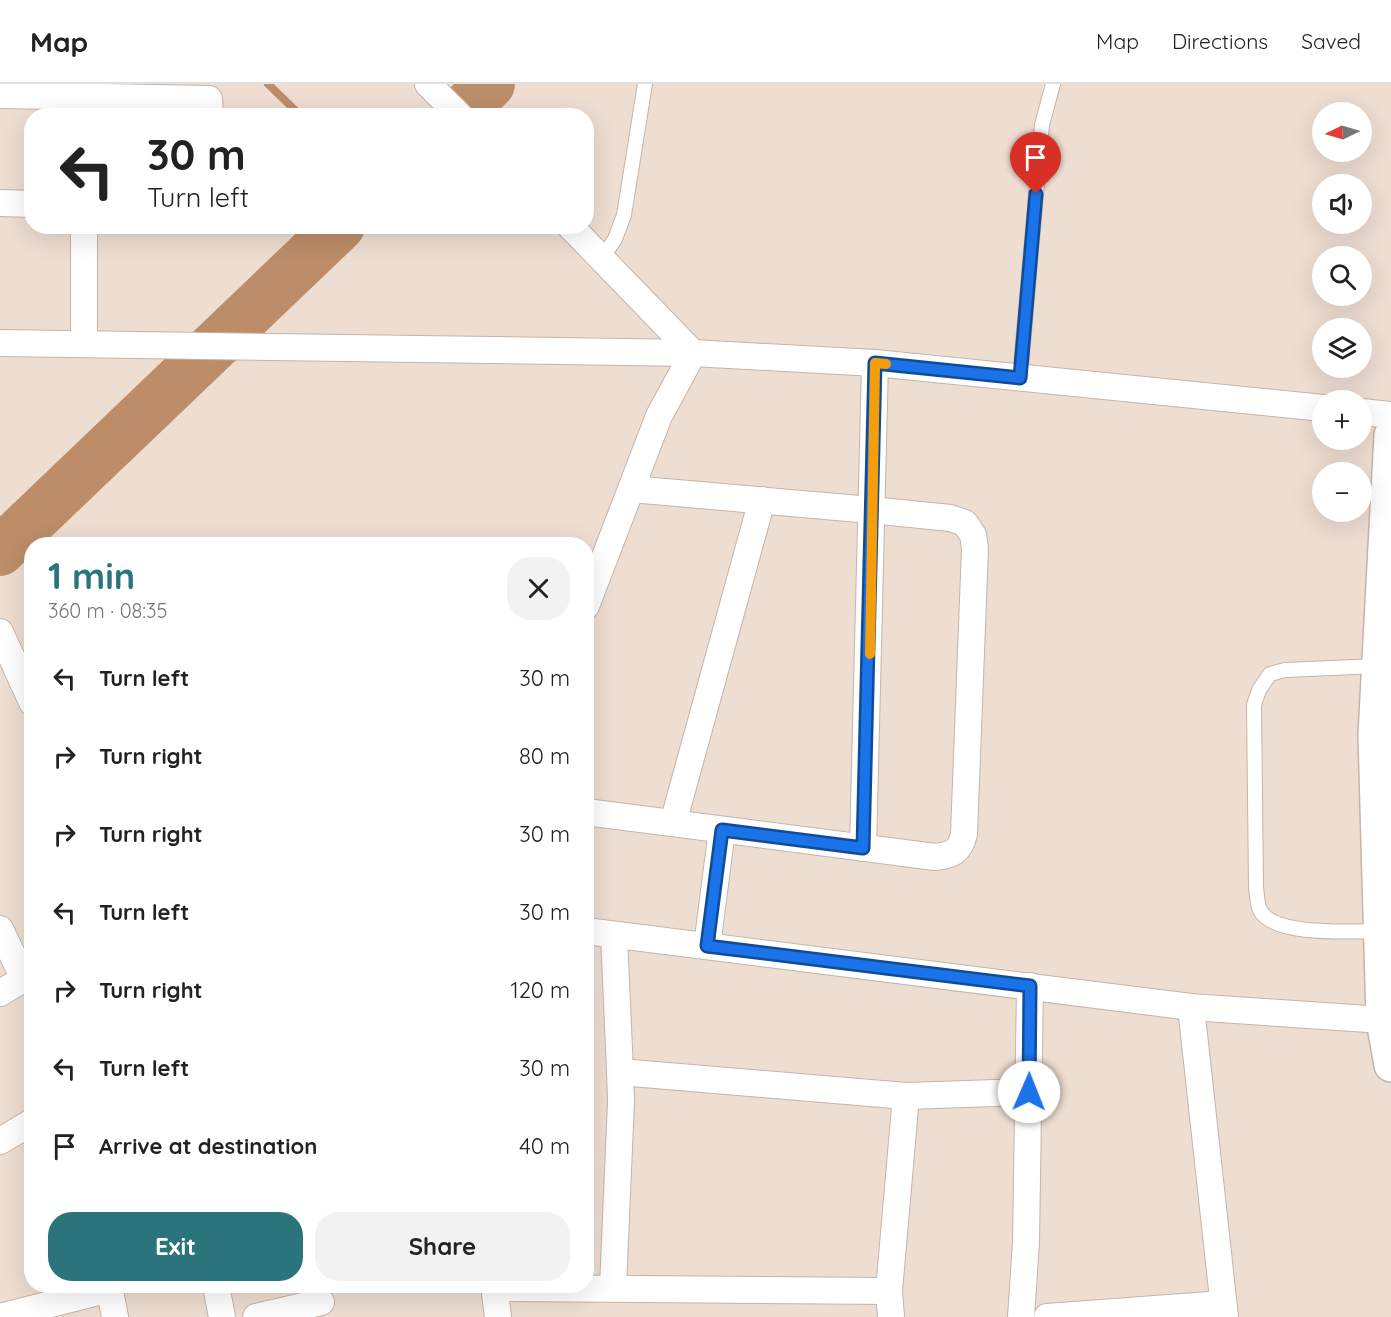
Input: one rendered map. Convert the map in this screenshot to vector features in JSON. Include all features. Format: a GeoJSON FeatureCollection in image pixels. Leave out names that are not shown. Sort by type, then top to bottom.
{"type":"FeatureCollection","features":[{"type":"Feature","properties":{"kind":"main road"},"geometry":{"type":"LineString","coordinates":[[1391,435],[1387,580],[1378,666],[1375,735],[1383,1020],[1391,1065]]}},
{"type":"Feature","properties":{"kind":"street"},"geometry":{"type":"LineString","coordinates":[[0,94],[214,99]]}},
{"type":"Feature","properties":{"kind":"street"},"geometry":{"type":"LineString","coordinates":[[0,203],[24,204]]}},
{"type":"Feature","properties":{"kind":"street"},"geometry":{"type":"LineString","coordinates":[[84,234],[84,344]]}},
{"type":"Feature","properties":{"kind":"street"},"geometry":{"type":"LineString","coordinates":[[578,234],[693,353]]}},
{"type":"Feature","properties":{"kind":"street"},"geometry":{"type":"LineString","coordinates":[[0,343],[693,353],[875,363],[1312,407]]}},
{"type":"Feature","properties":{"kind":"street"},"geometry":{"type":"LineString","coordinates":[[594,585],[659,416],[693,353]]}},
{"type":"Feature","properties":{"kind":"street"},"geometry":{"type":"LineString","coordinates":[[863,848],[875,363]]}},
{"type":"Feature","properties":{"kind":"street"},"geometry":{"type":"LineString","coordinates":[[1372,413],[1391,415]]}},
{"type":"Feature","properties":{"kind":"street"},"geometry":{"type":"LineString","coordinates":[[594,813],[935,856],[951,855],[962,846],[964,834],[975,548],[973,535],[965,523],[950,518],[631,489]]}},
{"type":"Feature","properties":{"kind":"street"},"geometry":{"type":"LineString","coordinates":[[673,823],[762,500]]}},
{"type":"Feature","properties":{"kind":"street"},"geometry":{"type":"LineString","coordinates":[[0,632],[24,684]]}},
{"type":"Feature","properties":{"kind":"street"},"geometry":{"type":"LineString","coordinates":[[707,946],[722,830]]}},
{"type":"Feature","properties":{"kind":"street"},"geometry":{"type":"LineString","coordinates":[[0,929],[24,969]]}},
{"type":"Feature","properties":{"kind":"street"},"geometry":{"type":"LineString","coordinates":[[594,932],[1191,1007],[1383,1020]]}},
{"type":"Feature","properties":{"kind":"street"},"geometry":{"type":"LineString","coordinates":[[613,1287],[621,1101],[614,935]]}},
{"type":"Feature","properties":{"kind":"street"},"geometry":{"type":"LineString","coordinates":[[0,993],[24,978]]}},
{"type":"Feature","properties":{"kind":"street"},"geometry":{"type":"LineString","coordinates":[[1021,1317],[1026,1242],[1030,986]]}},
{"type":"Feature","properties":{"kind":"street"},"geometry":{"type":"LineString","coordinates":[[1047,1317],[1224,1310],[1191,1007]]}},
{"type":"Feature","properties":{"kind":"street"},"geometry":{"type":"LineString","coordinates":[[620,1072],[906,1096],[1029,1092]]}},
{"type":"Feature","properties":{"kind":"street"},"geometry":{"type":"LineString","coordinates":[[891,1317],[889,1291],[906,1096]]}},
{"type":"Feature","properties":{"kind":"street"},"geometry":{"type":"LineString","coordinates":[[0,1141],[24,1127]]}},
{"type":"Feature","properties":{"kind":"street"},"geometry":{"type":"LineString","coordinates":[[594,1287],[889,1291]]}},
{"type":"Feature","properties":{"kind":"street"},"geometry":{"type":"LineString","coordinates":[[0,1317],[87,1293]]}},
{"type":"Feature","properties":{"kind":"street"},"geometry":{"type":"LineString","coordinates":[[110,1293],[115,1317]]}},
{"type":"Feature","properties":{"kind":"street"},"geometry":{"type":"LineString","coordinates":[[217,1293],[222,1317]]}},
{"type":"Feature","properties":{"kind":"street"},"geometry":{"type":"LineString","coordinates":[[495,1293],[498,1317]]}},
{"type":"Feature","properties":{"kind":"street"},"geometry":{"type":"LineString","coordinates":[[256,1317],[321,1302]]}},
{"type":"Feature","properties":{"kind":"lane"},"geometry":{"type":"LineString","coordinates":[[602,258],[615,239],[624,215],[645,84]]}},
{"type":"Feature","properties":{"kind":"lane"},"geometry":{"type":"LineString","coordinates":[[1020,378],[1042,125],[1053,84]]}},
{"type":"Feature","properties":{"kind":"lane"},"geometry":{"type":"LineString","coordinates":[[1378,666],[1285,670],[1270,674],[1258,690],[1254,705],[1256,887],[1260,911],[1271,921],[1291,928],[1381,932]]}},
{"type":"Feature","properties":{"kind":"waterway"},"geometry":{"type":"LineString","coordinates":[[268,84],[293,108]]}},
{"type":"Feature","properties":{"kind":"waterway"},"geometry":{"type":"LineString","coordinates":[[465,108],[490,84]]}},
{"type":"Feature","properties":{"kind":"waterway"},"geometry":{"type":"LineString","coordinates":[[0,551],[332,234]]}},
{"type":"Feature","properties":{"kind":"slow traffic"},"geometry":{"type":"LineString","coordinates":[[870,654],[875,363],[886,364]]}},
{"type":"Feature","properties":{"kind":"route"},"geometry":{"type":"LineString","coordinates":[[1029,1092],[1030,986],[707,946],[722,830],[863,848],[875,363],[1020,378],[1036,194]]}}]}
